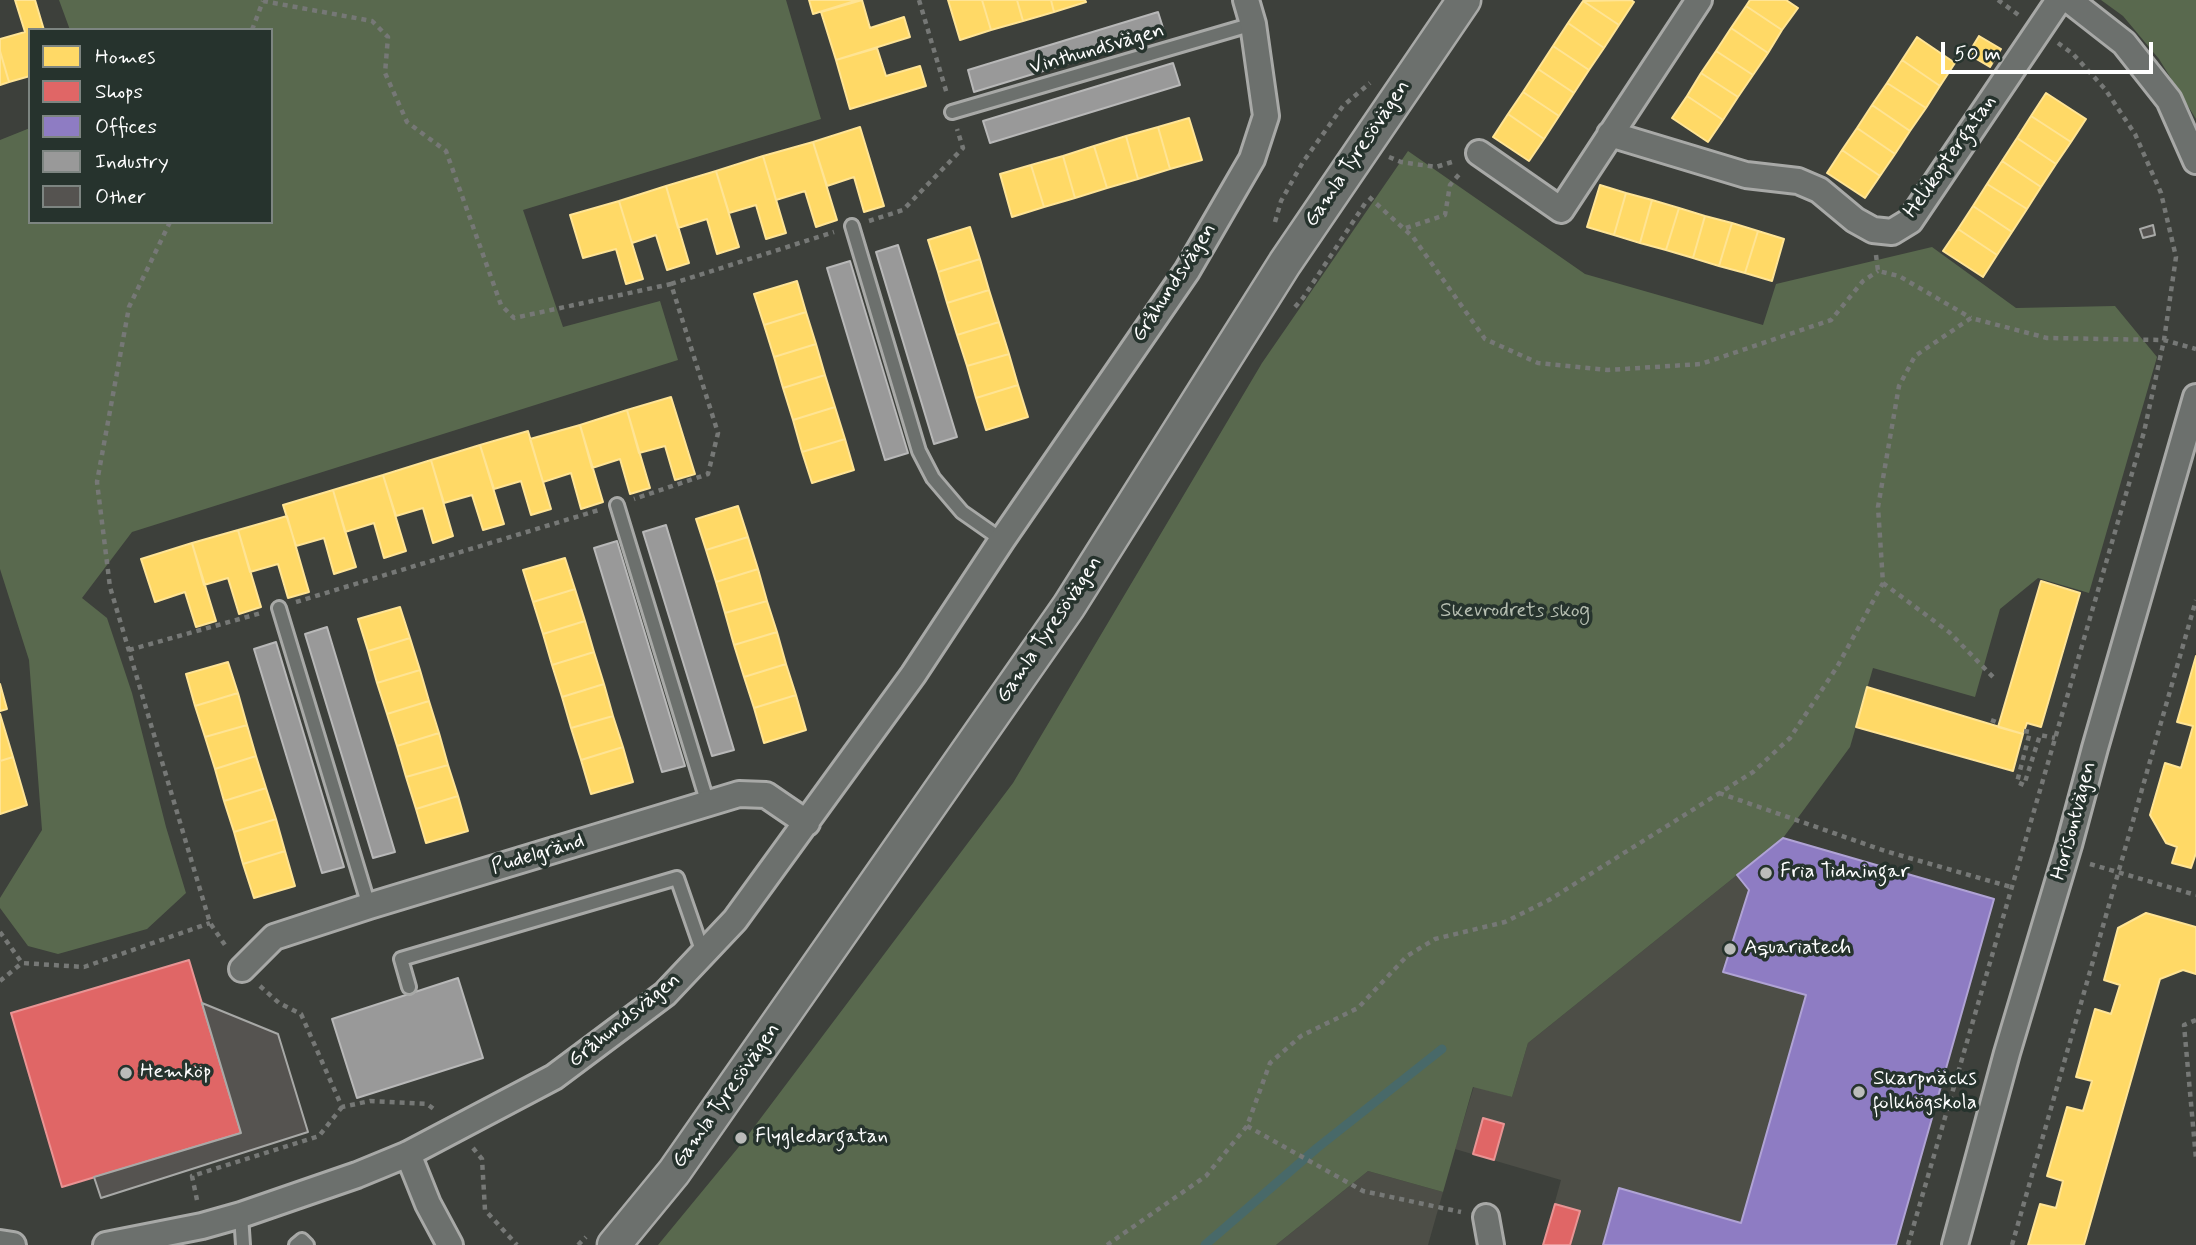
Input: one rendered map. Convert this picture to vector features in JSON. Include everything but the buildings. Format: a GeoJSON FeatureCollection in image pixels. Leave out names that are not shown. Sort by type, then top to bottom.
{"type":"FeatureCollection","features":[{"type":"Feature","properties":{"kind":"street","name":"Gråhundsvägen"},"geometry":{"type":"LineString","coordinates":[[106,1245],[202,1226],[241,1215],[357,1175],[408,1154],[554,1077],[665,993],[735,920],[913,675],[1002,540],[1187,271],[1252,159],[1265,116],[1253,24],[1246,0]]}},
{"type":"Feature","properties":{"kind":"street","name":"Gamla Tyresövägen"},"geometry":{"type":"LineString","coordinates":[[614,1245],[674,1172],[1069,606],[1285,262],[1464,0]]}},
{"type":"Feature","properties":{"kind":"street"},"geometry":{"type":"LineString","coordinates":[[1479,153],[1561,210],[1699,0]]}},
{"type":"Feature","properties":{"kind":"street","name":"Helikoptergatan"},"geometry":{"type":"LineString","coordinates":[[1873,230],[1892,232],[1910,221],[2059,0]]}},
{"type":"Feature","properties":{"kind":"street"},"geometry":{"type":"LineString","coordinates":[[2069,0],[2124,43],[2162,91],[2169,100],[2196,161]]}},
{"type":"Feature","properties":{"kind":"street"},"geometry":{"type":"LineString","coordinates":[[1610,134],[1746,175],[1798,181],[1818,190],[1855,220],[1873,230]]}},
{"type":"Feature","properties":{"kind":"street","name":"Horisontvägen"},"geometry":{"type":"LineString","coordinates":[[1955,1245],[2007,1053],[2196,397]]}},
{"type":"Feature","properties":{"kind":"street","name":"Pudelgränd"},"geometry":{"type":"LineString","coordinates":[[242,969],[274,937],[739,794],[766,795],[807,823]]}},
{"type":"Feature","properties":{"kind":"street"},"geometry":{"type":"LineString","coordinates":[[408,1154],[428,1204],[450,1245]]}},
{"type":"Feature","properties":{"kind":"street"},"geometry":{"type":"LineString","coordinates":[[1486,1217],[1491,1245]]}},
{"type":"Feature","properties":{"kind":"street"},"geometry":{"type":"LineString","coordinates":[[0,1243],[13,1245]]}},
{"type":"Feature","properties":{"kind":"lane","name":"Vinthundsvägen"},"geometry":{"type":"LineString","coordinates":[[952,112],[1253,24]]}},
{"type":"Feature","properties":{"kind":"lane"},"geometry":{"type":"LineString","coordinates":[[852,226],[919,451],[933,478],[962,512],[1002,540]]}},
{"type":"Feature","properties":{"kind":"lane"},"geometry":{"type":"LineString","coordinates":[[617,505],[708,804]]}},
{"type":"Feature","properties":{"kind":"lane"},"geometry":{"type":"LineString","coordinates":[[279,608],[369,906]]}},
{"type":"Feature","properties":{"kind":"lane"},"geometry":{"type":"LineString","coordinates":[[409,987],[401,959],[677,878],[703,953]]}},
{"type":"Feature","properties":{"kind":"lane"},"geometry":{"type":"LineString","coordinates":[[241,1215],[243,1245]]}},
{"type":"Feature","properties":{"kind":"lane"},"geometry":{"type":"LineString","coordinates":[[296,1245],[302,1240],[307,1245]]}},
{"type":"Feature","properties":{"kind":"path"},"geometry":{"type":"LineString","coordinates":[[253,28],[263,1],[372,21],[388,37],[384,73],[407,122],[446,151],[500,305],[514,318],[671,284],[904,210],[963,148],[919,0]]}},
{"type":"Feature","properties":{"kind":"path"},"geometry":{"type":"LineString","coordinates":[[1908,1245],[2144,432],[2164,340],[2176,257],[2161,193],[2135,134],[2105,89],[2073,54],[1998,0]]}},
{"type":"Feature","properties":{"kind":"path"},"geometry":{"type":"LineString","coordinates":[[1384,155],[1401,162],[1436,167],[1479,153]]}},
{"type":"Feature","properties":{"kind":"path"},"geometry":{"type":"LineString","coordinates":[[1406,228],[1445,215],[1450,185],[1479,153]]}},
{"type":"Feature","properties":{"kind":"path"},"geometry":{"type":"LineString","coordinates":[[1369,197],[1406,228],[1485,339],[1538,363],[1608,370],[1701,363],[1831,320],[1863,281],[1878,271],[1899,276],[1971,318],[2047,338],[2164,340],[2196,349]]}},
{"type":"Feature","properties":{"kind":"path"},"geometry":{"type":"LineString","coordinates":[[169,224],[129,307],[97,482],[110,587],[210,923],[242,969],[279,1003],[301,1014],[342,1107]]}},
{"type":"Feature","properties":{"kind":"path"},"geometry":{"type":"LineString","coordinates":[[1873,230],[1878,271]]}},
{"type":"Feature","properties":{"kind":"path"},"geometry":{"type":"LineString","coordinates":[[129,650],[279,608],[617,505],[708,474],[718,433],[671,284]]}},
{"type":"Feature","properties":{"kind":"path"},"geometry":{"type":"LineString","coordinates":[[1107,1245],[1206,1176],[1247,1126],[1270,1063],[1301,1036],[1358,1008],[1406,956],[1435,939],[1504,922],[1549,900],[1753,772],[1790,738],[1837,667],[1883,583],[1878,507],[1899,386],[1914,356],[1971,318]]}},
{"type":"Feature","properties":{"kind":"path"},"geometry":{"type":"LineString","coordinates":[[1883,583],[1949,632],[1994,678]]}},
{"type":"Feature","properties":{"kind":"path"},"geometry":{"type":"LineString","coordinates":[[2012,1245],[2196,600]]}},
{"type":"Feature","properties":{"kind":"path"},"geometry":{"type":"LineString","coordinates":[[1991,720],[1999,723]]}},
{"type":"Feature","properties":{"kind":"path"},"geometry":{"type":"LineString","coordinates":[[2040,735],[2024,785],[2017,782],[2027,732],[2055,738]]}},
{"type":"Feature","properties":{"kind":"path"},"geometry":{"type":"LineString","coordinates":[[1718,793],[1885,851],[2011,887]]}},
{"type":"Feature","properties":{"kind":"path"},"geometry":{"type":"LineString","coordinates":[[2066,855],[2118,874],[2196,895]]}},
{"type":"Feature","properties":{"kind":"path"},"geometry":{"type":"LineString","coordinates":[[0,981],[22,963],[84,967],[210,923]]}},
{"type":"Feature","properties":{"kind":"path"},"geometry":{"type":"LineString","coordinates":[[0,932],[22,963]]}},
{"type":"Feature","properties":{"kind":"path"},"geometry":{"type":"LineString","coordinates":[[2196,1020],[2184,1025],[2196,1159]]}},
{"type":"Feature","properties":{"kind":"path"},"geometry":{"type":"LineString","coordinates":[[202,1226],[192,1176],[319,1136],[342,1107],[370,1101],[427,1104],[456,1128],[482,1159],[485,1210],[517,1245]]}},
{"type":"Feature","properties":{"kind":"path"},"geometry":{"type":"LineString","coordinates":[[1247,1126],[1363,1191],[1486,1217]]}},
{"type":"Feature","properties":{"kind":"shaded area"},"geometry":{"type":"Polygon","coordinates":[[[1783,838],[1994,899],[1896,1245],[1543,1245],[1561,1180],[1455,1149],[1474,1086],[1512,1097],[1528,1043],[1783,838]]]}},
{"type":"Feature","properties":{"kind":"shaded area"},"geometry":{"type":"Polygon","coordinates":[[[1368,1171],[1443,1192],[1428,1245],[1276,1245],[1368,1171]]]}},
{"type":"Feature","properties":{"kind":"green space"},"geometry":{"type":"Polygon","coordinates":[[[59,0],[786,0],[821,119],[523,210],[563,327],[660,301],[678,360],[132,532],[82,598],[107,618],[132,693],[166,827],[186,893],[147,929],[58,954],[28,946],[0,908],[0,898],[42,830],[29,660],[0,569],[0,140],[28,129],[28,224],[273,224],[273,28],[69,28],[59,0]]]}},
{"type":"Feature","properties":{"kind":"green space"},"geometry":{"type":"Polygon","coordinates":[[[2101,0],[2196,0],[2196,119],[2159,59],[2123,16],[2101,0]]]}},
{"type":"Feature","properties":{"kind":"green space","name":"Skevrodrets skog"},"geometry":{"type":"Polygon","coordinates":[[[1408,151],[1585,274],[1763,325],[1776,284],[1932,247],[2016,308],[2115,306],[2157,357],[2089,593],[2038,578],[2000,609],[1975,697],[1873,668],[1850,747],[1783,838],[1528,1043],[1512,1097],[1473,1087],[1443,1192],[1368,1171],[1276,1245],[658,1245],[742,1143],[1013,783],[1262,363],[1408,151]]]}},
{"type":"Feature","properties":{"kind":"waterway"},"geometry":{"type":"LineString","coordinates":[[1205,1245],[1317,1148],[1442,1049]]}},
{"type":"Feature","properties":{"kind":"place","name":"Fria Tidningar"},"geometry":{"type":"Point","coordinates":[1766,873]}},
{"type":"Feature","properties":{"kind":"place","name":"Aquariatech"},"geometry":{"type":"Point","coordinates":[1730,949]}},
{"type":"Feature","properties":{"kind":"place","name":"Hemköp"},"geometry":{"type":"Point","coordinates":[126,1073]}},
{"type":"Feature","properties":{"kind":"place","name":"Skarpnäcks folkhögskola"},"geometry":{"type":"Point","coordinates":[1859,1092]}},
{"type":"Feature","properties":{"kind":"place","name":"Flygledargatan"},"geometry":{"type":"Point","coordinates":[741,1138]}}]}
